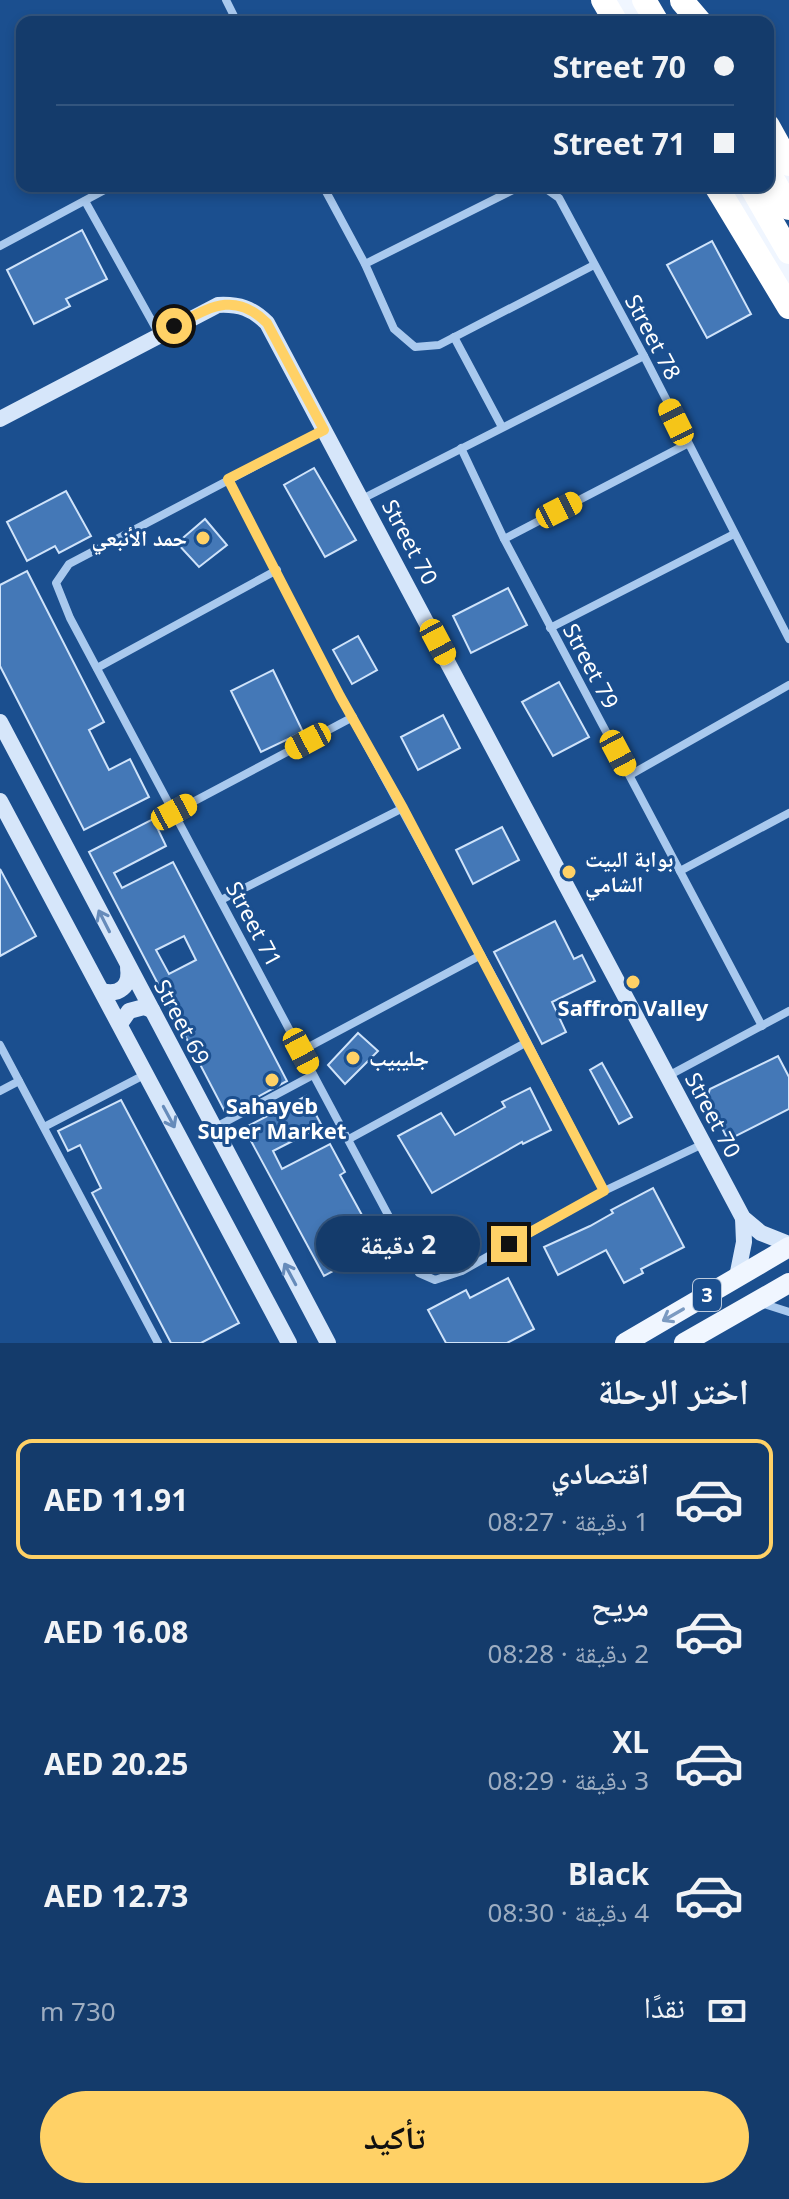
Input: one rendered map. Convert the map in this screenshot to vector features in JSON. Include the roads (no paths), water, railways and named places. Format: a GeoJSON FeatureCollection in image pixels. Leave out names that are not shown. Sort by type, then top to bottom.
{"type":"FeatureCollection","features":[{"type":"Feature","properties":{"kind":"highway"},"geometry":{"type":"LineString","coordinates":[[682,0],[695,16]]}},
{"type":"Feature","properties":{"kind":"highway"},"geometry":{"type":"LineString","coordinates":[[774,137],[789,164]]}},
{"type":"Feature","properties":{"kind":"highway"},"geometry":{"type":"LineString","coordinates":[[774,182],[789,208]]}},
{"type":"Feature","properties":{"kind":"highway"},"geometry":{"type":"LineString","coordinates":[[720,192],[789,307]]}},
{"type":"Feature","properties":{"kind":"highway"},"geometry":{"type":"LineString","coordinates":[[754,192],[789,252]]}},
{"type":"Feature","properties":{"kind":"main road"},"geometry":{"type":"LineString","coordinates":[[774,164],[789,190]]}},
{"type":"Feature","properties":{"kind":"main road"},"geometry":{"type":"LineString","coordinates":[[736,192],[789,283]]}},
{"type":"Feature","properties":{"kind":"main road","name":"3"},"geometry":{"type":"LineString","coordinates":[[625,1343],[789,1245]]}},
{"type":"Feature","properties":{"kind":"main road","name":"3"},"geometry":{"type":"LineString","coordinates":[[684,1343],[789,1283]]}},
{"type":"Feature","properties":{"kind":"street"},"geometry":{"type":"LineString","coordinates":[[0,246],[101,192]]}},
{"type":"Feature","properties":{"kind":"street"},"geometry":{"type":"LineString","coordinates":[[326,192],[365,264],[394,329],[415,347],[439,345],[594,265]]}},
{"type":"Feature","properties":{"kind":"street"},"geometry":{"type":"LineString","coordinates":[[365,264],[509,192]]}},
{"type":"Feature","properties":{"kind":"street","name":"Street 78"},"geometry":{"type":"LineString","coordinates":[[550,192],[559,198],[644,356],[789,639]]}},
{"type":"Feature","properties":{"kind":"street"},"geometry":{"type":"LineString","coordinates":[[85,201],[159,334]]}},
{"type":"Feature","properties":{"kind":"street","name":"Street 70"},"geometry":{"type":"LineString","coordinates":[[0,419],[218,305],[233,304],[258,314],[267,323],[743,1218]]}},
{"type":"Feature","properties":{"kind":"street"},"geometry":{"type":"LineString","coordinates":[[454,337],[502,427]]}},
{"type":"Feature","properties":{"kind":"street"},"geometry":{"type":"LineString","coordinates":[[362,499],[644,356]]}},
{"type":"Feature","properties":{"kind":"street","name":"Street 71"},"geometry":{"type":"LineString","coordinates":[[324,430],[69,564],[56,583],[70,618],[313,1075],[419,1273],[435,1280],[462,1271],[604,1191],[704,1143]]}},
{"type":"Feature","properties":{"kind":"street"},"geometry":{"type":"LineString","coordinates":[[504,539],[687,444]]}},
{"type":"Feature","properties":{"kind":"street","name":"Street 79"},"geometry":{"type":"LineString","coordinates":[[461,448],[550,628],[762,1026]]}},
{"type":"Feature","properties":{"kind":"street"},"geometry":{"type":"LineString","coordinates":[[228,479],[604,1191]]}},
{"type":"Feature","properties":{"kind":"street"},"geometry":{"type":"LineString","coordinates":[[550,628],[734,534]]}},
{"type":"Feature","properties":{"kind":"street"},"geometry":{"type":"LineString","coordinates":[[97,668],[277,570]]}},
{"type":"Feature","properties":{"kind":"street"},"geometry":{"type":"LineString","coordinates":[[630,775],[789,685]]}},
{"type":"Feature","properties":{"kind":"street"},"geometry":{"type":"LineString","coordinates":[[174,812],[353,717]]}},
{"type":"Feature","properties":{"kind":"street","name":"Street 69"},"geometry":{"type":"LineString","coordinates":[[0,722],[324,1340]]}},
{"type":"Feature","properties":{"kind":"street"},"geometry":{"type":"LineString","coordinates":[[2,807],[289,1343]]}},
{"type":"Feature","properties":{"kind":"street"},"geometry":{"type":"LineString","coordinates":[[221,900],[403,808]]}},
{"type":"Feature","properties":{"kind":"street"},"geometry":{"type":"LineString","coordinates":[[680,871],[789,813]]}},
{"type":"Feature","properties":{"kind":"street"},"geometry":{"type":"LineString","coordinates":[[301,1051],[481,955]]}},
{"type":"Feature","properties":{"kind":"street"},"geometry":{"type":"LineString","coordinates":[[102,991],[119,991],[126,985],[128,968]]}},
{"type":"Feature","properties":{"kind":"street"},"geometry":{"type":"LineString","coordinates":[[120,1024],[129,1011],[144,1007],[152,1010]]}},
{"type":"Feature","properties":{"kind":"street"},"geometry":{"type":"LineString","coordinates":[[668,1076],[789,1011]]}},
{"type":"Feature","properties":{"kind":"street"},"geometry":{"type":"LineString","coordinates":[[349,1139],[527,1042]]}},
{"type":"Feature","properties":{"kind":"street"},"geometry":{"type":"LineString","coordinates":[[0,1045],[158,1343]]}},
{"type":"Feature","properties":{"kind":"street"},"geometry":{"type":"LineString","coordinates":[[44,1127],[146,1074]]}},
{"type":"Feature","properties":{"kind":"street"},"geometry":{"type":"LineString","coordinates":[[213,1128],[313,1075]]}},
{"type":"Feature","properties":{"kind":"street"},"geometry":{"type":"LineString","coordinates":[[0,1091],[19,1081]]}},
{"type":"Feature","properties":{"kind":"street"},"geometry":{"type":"LineString","coordinates":[[743,1218],[761,1233],[789,1245]]}},
{"type":"Feature","properties":{"kind":"street"},"geometry":{"type":"LineString","coordinates":[[737,1277],[744,1242],[743,1218]]}},
{"type":"Feature","properties":{"kind":"street"},"geometry":{"type":"LineString","coordinates":[[757,1301],[789,1312]]}},
{"type":"Feature","properties":{"kind":"place","name":"حمد الأنبعي"},"geometry":{"type":"Point","coordinates":[203,538]}},
{"type":"Feature","properties":{"kind":"place","name":"بوابة البيت الشامي"},"geometry":{"type":"Point","coordinates":[569,872]}},
{"type":"Feature","properties":{"kind":"place","name":"Saffron Valley"},"geometry":{"type":"Point","coordinates":[633,982]}},
{"type":"Feature","properties":{"kind":"place","name":"جليبيب"},"geometry":{"type":"Point","coordinates":[353,1058]}},
{"type":"Feature","properties":{"kind":"place","name":"Sahayeb Super Market"},"geometry":{"type":"Point","coordinates":[272,1080]}}]}
